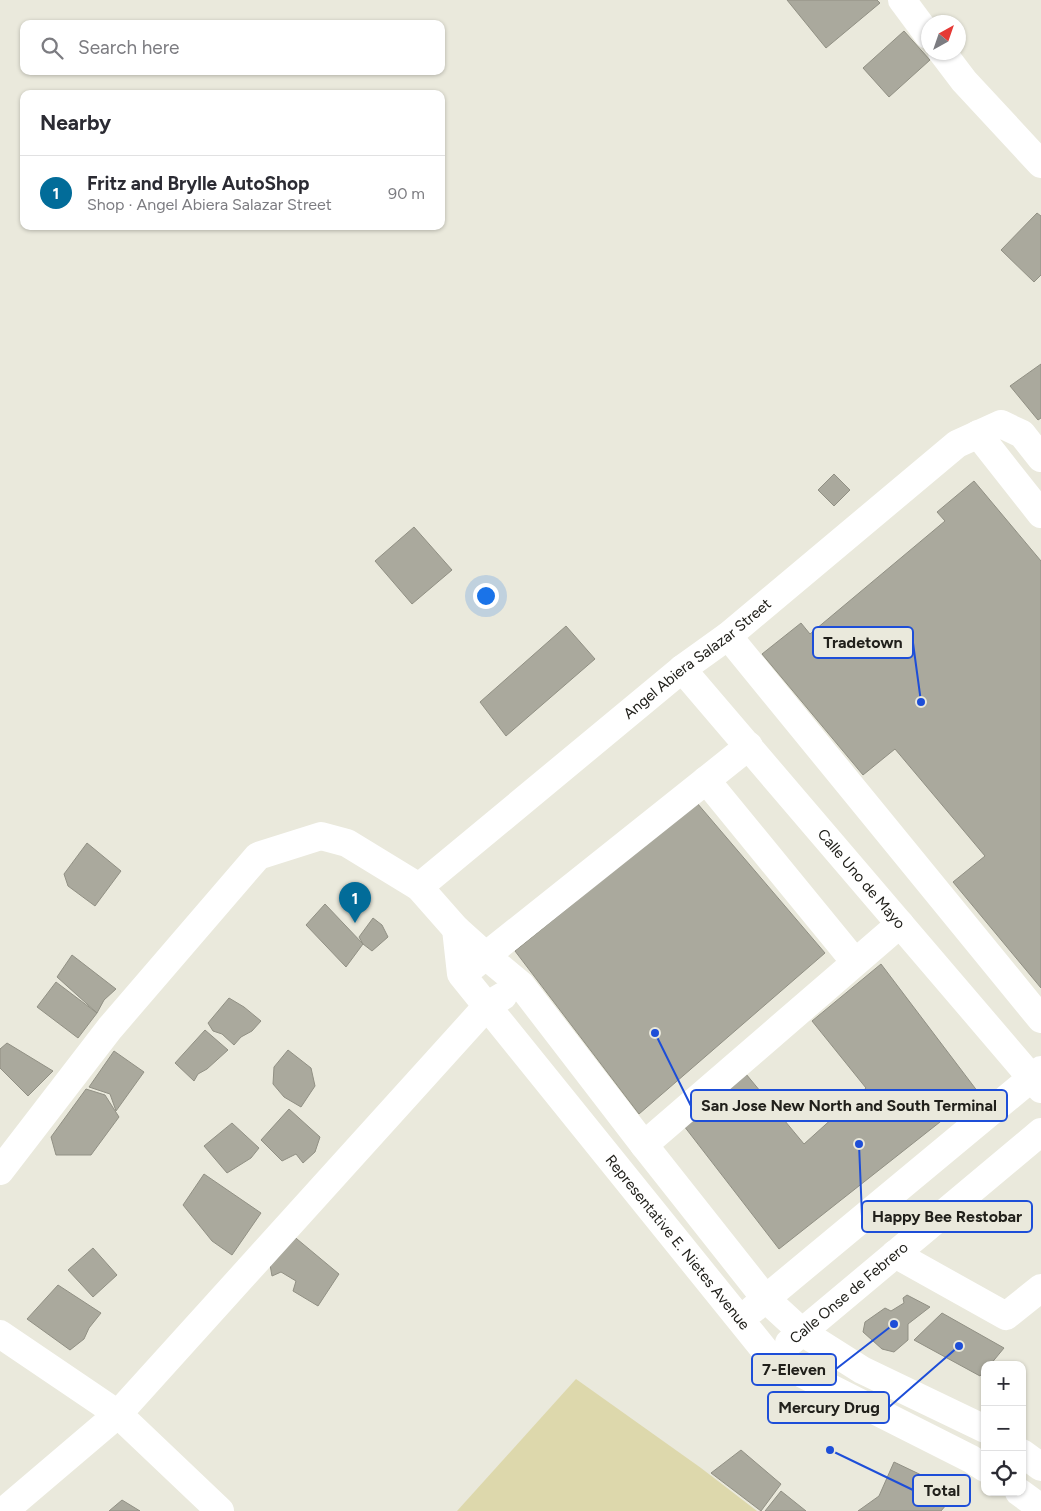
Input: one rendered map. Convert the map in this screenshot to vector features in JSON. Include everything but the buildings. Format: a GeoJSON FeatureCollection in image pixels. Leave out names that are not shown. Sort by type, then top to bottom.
{"type":"FeatureCollection","features":[{"type":"Feature","properties":{"kind":"street"},"geometry":{"type":"LineString","coordinates":[[902,0],[921,26]]}},
{"type":"Feature","properties":{"kind":"street"},"geometry":{"type":"LineString","coordinates":[[948,60],[964,81],[1041,164]]}},
{"type":"Feature","properties":{"kind":"street","name":"Angel Abiera Salazar Street"},"geometry":{"type":"LineString","coordinates":[[419,887],[682,668],[728,636],[957,444],[1001,424],[1022,434],[1041,458]]}},
{"type":"Feature","properties":{"kind":"street"},"geometry":{"type":"LineString","coordinates":[[978,434],[1041,514]]}},
{"type":"Feature","properties":{"kind":"street"},"geometry":{"type":"LineString","coordinates":[[728,636],[1041,1019]]}},
{"type":"Feature","properties":{"kind":"street","name":"Calle Uno de Mayo"},"geometry":{"type":"LineString","coordinates":[[682,668],[900,924],[1038,1079]]}},
{"type":"Feature","properties":{"kind":"street"},"geometry":{"type":"LineString","coordinates":[[456,928],[461,974],[748,746]]}},
{"type":"Feature","properties":{"kind":"street"},"geometry":{"type":"LineString","coordinates":[[706,780],[855,962]]}},
{"type":"Feature","properties":{"kind":"street"},"geometry":{"type":"LineString","coordinates":[[0,1171],[110,1028],[258,856],[321,836],[347,843],[419,887],[456,928],[521,985],[765,1298],[802,1332],[862,1370],[981,1427]]}},
{"type":"Feature","properties":{"kind":"street"},"geometry":{"type":"LineString","coordinates":[[644,1145],[900,924]]}},
{"type":"Feature","properties":{"kind":"street","name":"Representative E. Nietes Avenue"},"geometry":{"type":"LineString","coordinates":[[461,974],[739,1321],[771,1358],[971,1458],[981,1465]]}},
{"type":"Feature","properties":{"kind":"street"},"geometry":{"type":"LineString","coordinates":[[4,1511],[118,1414],[488,1006],[521,985]]}},
{"type":"Feature","properties":{"kind":"street"},"geometry":{"type":"LineString","coordinates":[[739,1321],[765,1298],[1038,1079]]}},
{"type":"Feature","properties":{"kind":"street","name":"Calle Onse de Febrero"},"geometry":{"type":"LineString","coordinates":[[771,1358],[1041,1132]]}},
{"type":"Feature","properties":{"kind":"street"},"geometry":{"type":"LineString","coordinates":[[895,1254],[1006,1316],[1041,1288]]}},
{"type":"Feature","properties":{"kind":"street"},"geometry":{"type":"LineString","coordinates":[[0,1334],[118,1414],[220,1511]]}},
{"type":"Feature","properties":{"kind":"street"},"geometry":{"type":"LineString","coordinates":[[1026,1456],[1041,1466]]}},
{"type":"Feature","properties":{"kind":"street"},"geometry":{"type":"LineString","coordinates":[[1024,1496],[1041,1508]]}},
{"type":"Feature","properties":{"kind":"shaded area"},"geometry":{"type":"Polygon","coordinates":[[[576,1379],[701,1468],[757,1511],[457,1511],[576,1379]]]}},
{"type":"Feature","properties":{"kind":"place","name":"Tradetown"},"geometry":{"type":"Point","coordinates":[921,702]}},
{"type":"Feature","properties":{"kind":"place","name":"Fritz and Brylle AutoShop"},"geometry":{"type":"Point","coordinates":[355,923]}},
{"type":"Feature","properties":{"kind":"place","name":"San Jose New North and South Terminal"},"geometry":{"type":"Point","coordinates":[655,1033]}},
{"type":"Feature","properties":{"kind":"place","name":"Happy Bee Restobar"},"geometry":{"type":"Point","coordinates":[859,1144]}},
{"type":"Feature","properties":{"kind":"place","name":"7-Eleven"},"geometry":{"type":"Point","coordinates":[894,1324]}},
{"type":"Feature","properties":{"kind":"place","name":"Mercury Drug"},"geometry":{"type":"Point","coordinates":[959,1346]}},
{"type":"Feature","properties":{"kind":"place","name":"Total"},"geometry":{"type":"Point","coordinates":[830,1450]}}]}
